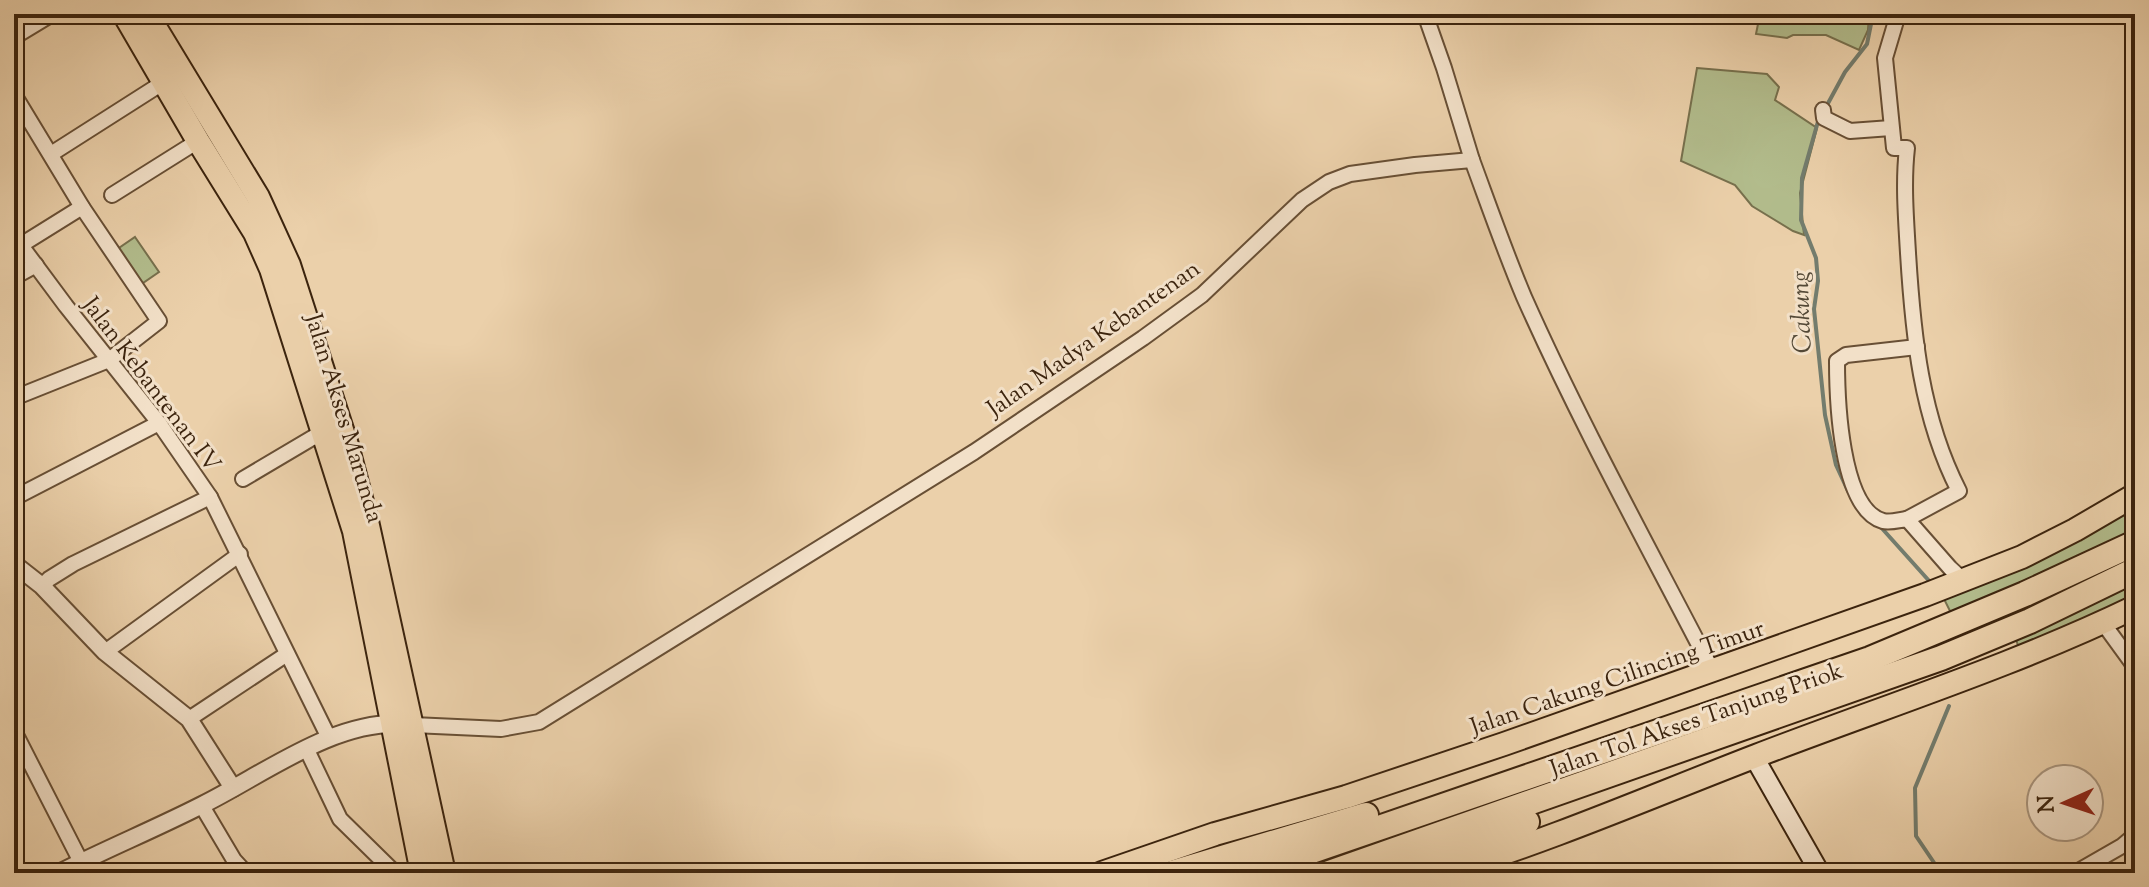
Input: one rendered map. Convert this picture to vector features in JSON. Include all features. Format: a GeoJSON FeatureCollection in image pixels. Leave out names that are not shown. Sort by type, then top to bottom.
{"type":"FeatureCollection","features":[{"type":"Feature","properties":{"kind":"highway","name":"Jalan Tol Akses Tanjung Priok"},"geometry":{"type":"LineString","coordinates":[[1248,873],[1870,659],[2025,594],[2135,543]]}},
{"type":"Feature","properties":{"kind":"highway","name":"Jalan Tol Akses Tanjung Priok"},"geometry":{"type":"LineString","coordinates":[[1329,873],[1941,658],[2030,621],[2135,570]]}},
{"type":"Feature","properties":{"kind":"highway"},"geometry":{"type":"LineString","coordinates":[[1172,873],[1351,821],[1834,655],[1870,659]]}},
{"type":"Feature","properties":{"kind":"highway"},"geometry":{"type":"LineString","coordinates":[[1389,873],[1721,751],[1739,730]]}},
{"type":"Feature","properties":{"kind":"main road","name":"Jalan Akses Marunda"},"geometry":{"type":"LineString","coordinates":[[124,14],[255,233],[271,269],[354,531],[444,873]]}},
{"type":"Feature","properties":{"kind":"main road","name":"Jalan Akses Marunda"},"geometry":{"type":"LineString","coordinates":[[147,14],[258,197],[289,265],[347,445],[403,724],[422,873]]}},
{"type":"Feature","properties":{"kind":"main road","name":"Jalan Cakung Cilincing Timur"},"geometry":{"type":"LineString","coordinates":[[1102,873],[1215,834],[1346,797],[1713,672],[1925,595],[2022,557],[2135,495]]}},
{"type":"Feature","properties":{"kind":"main road"},"geometry":{"type":"LineString","coordinates":[[1442,873],[1672,791],[1754,757],[1974,676],[2135,607]]}},
{"type":"Feature","properties":{"kind":"main road"},"geometry":{"type":"LineString","coordinates":[[1754,757],[1820,873]]}},
{"type":"Feature","properties":{"kind":"street"},"geometry":{"type":"LineString","coordinates":[[14,37],[52,14]]}},
{"type":"Feature","properties":{"kind":"street"},"geometry":{"type":"LineString","coordinates":[[1425,14],[1472,160],[1524,296],[1650,555],[1713,672]]}},
{"type":"Feature","properties":{"kind":"street"},"geometry":{"type":"LineString","coordinates":[[1895,14],[1896,21],[1885,58],[1894,148],[1907,148],[1905,200],[1917,347],[1928,411],[1946,465],[1959,491],[1907,519],[1884,522],[1871,515],[1860,500],[1848,471],[1837,361],[1846,355],[1917,347]]}},
{"type":"Feature","properties":{"kind":"street"},"geometry":{"type":"LineString","coordinates":[[51,154],[164,82]]}},
{"type":"Feature","properties":{"kind":"street"},"geometry":{"type":"LineString","coordinates":[[14,398],[109,360],[159,321],[82,207],[16,98]]}},
{"type":"Feature","properties":{"kind":"street"},"geometry":{"type":"LineString","coordinates":[[1823,110],[1824,118],[1850,131],[1891,128]]}},
{"type":"Feature","properties":{"kind":"street"},"geometry":{"type":"LineString","coordinates":[[112,195],[198,141]]}},
{"type":"Feature","properties":{"kind":"street","name":"Jalan Madya Kebantenan"},"geometry":{"type":"LineString","coordinates":[[59,873],[202,806],[329,738],[364,727],[403,724],[501,729],[539,722],[974,452],[1143,338],[1202,295],[1302,200],[1329,182],[1350,174],[1472,160]]}},
{"type":"Feature","properties":{"kind":"street"},"geometry":{"type":"LineString","coordinates":[[17,241],[82,207]]}},
{"type":"Feature","properties":{"kind":"street","name":"Jalan Kebantenan IV"},"geometry":{"type":"LineString","coordinates":[[17,241],[159,423],[210,497],[329,738]]}},
{"type":"Feature","properties":{"kind":"street"},"geometry":{"type":"LineString","coordinates":[[14,277],[36,265]]}},
{"type":"Feature","properties":{"kind":"street"},"geometry":{"type":"LineString","coordinates":[[14,498],[159,423]]}},
{"type":"Feature","properties":{"kind":"street"},"geometry":{"type":"LineString","coordinates":[[243,479],[324,431]]}},
{"type":"Feature","properties":{"kind":"street"},"geometry":{"type":"LineString","coordinates":[[42,586],[73,564],[210,497]]}},
{"type":"Feature","properties":{"kind":"street"},"geometry":{"type":"LineString","coordinates":[[1907,519],[1961,581]]}},
{"type":"Feature","properties":{"kind":"street"},"geometry":{"type":"LineString","coordinates":[[105,652],[240,554]]}},
{"type":"Feature","properties":{"kind":"street"},"geometry":{"type":"LineString","coordinates":[[14,564],[42,586],[105,652],[189,719],[233,788]]}},
{"type":"Feature","properties":{"kind":"street"},"geometry":{"type":"LineString","coordinates":[[2103,623],[2135,667]]}},
{"type":"Feature","properties":{"kind":"street"},"geometry":{"type":"LineString","coordinates":[[189,719],[287,654]]}},
{"type":"Feature","properties":{"kind":"street"},"geometry":{"type":"LineString","coordinates":[[14,731],[81,862]]}},
{"type":"Feature","properties":{"kind":"street"},"geometry":{"type":"LineString","coordinates":[[307,750],[340,819],[395,873]]}},
{"type":"Feature","properties":{"kind":"street"},"geometry":{"type":"LineString","coordinates":[[202,806],[234,860],[246,873]]}},
{"type":"Feature","properties":{"kind":"street"},"geometry":{"type":"LineString","coordinates":[[2075,873],[2135,835]]}},
{"type":"Feature","properties":{"kind":"green space"},"geometry":{"type":"Polygon","coordinates":[[[1791,14],[1869,14],[1868,30],[1859,50],[1826,35],[1793,35],[1787,38],[1756,34],[1758,24],[1791,14]]]}},
{"type":"Feature","properties":{"kind":"green space"},"geometry":{"type":"Polygon","coordinates":[[[1697,68],[1767,74],[1779,87],[1775,100],[1817,128],[1800,193],[1804,235],[1752,206],[1735,185],[1681,161],[1697,68]]]}},
{"type":"Feature","properties":{"kind":"green space"},"geometry":{"type":"Polygon","coordinates":[[[135,237],[159,272],[140,285],[116,250],[135,237]]]}},
{"type":"Feature","properties":{"kind":"green space"},"geometry":{"type":"Polygon","coordinates":[[[2135,495],[2135,543],[1953,617],[1943,597],[2135,495]]]}},
{"type":"Feature","properties":{"kind":"green space"},"geometry":{"type":"Polygon","coordinates":[[[2135,570],[2135,607],[2022,657],[2012,628],[2135,570]]]}},
{"type":"Feature","properties":{"kind":"waterway","name":"Cakung"},"geometry":{"type":"LineString","coordinates":[[1826,107],[1845,72],[1867,44],[1873,14]]}},
{"type":"Feature","properties":{"kind":"waterway","name":"Cakung"},"geometry":{"type":"LineString","coordinates":[[1819,118],[1802,178],[1801,220],[1816,258],[1818,281],[1814,309],[1825,415],[1836,465],[1848,491]]}},
{"type":"Feature","properties":{"kind":"waterway","name":"Cakung"},"geometry":{"type":"LineString","coordinates":[[1878,524],[1931,583]]}},
{"type":"Feature","properties":{"kind":"waterway","name":"Cakung"},"geometry":{"type":"LineString","coordinates":[[1941,873],[1916,836],[1915,788],[1949,706]]}}]}
